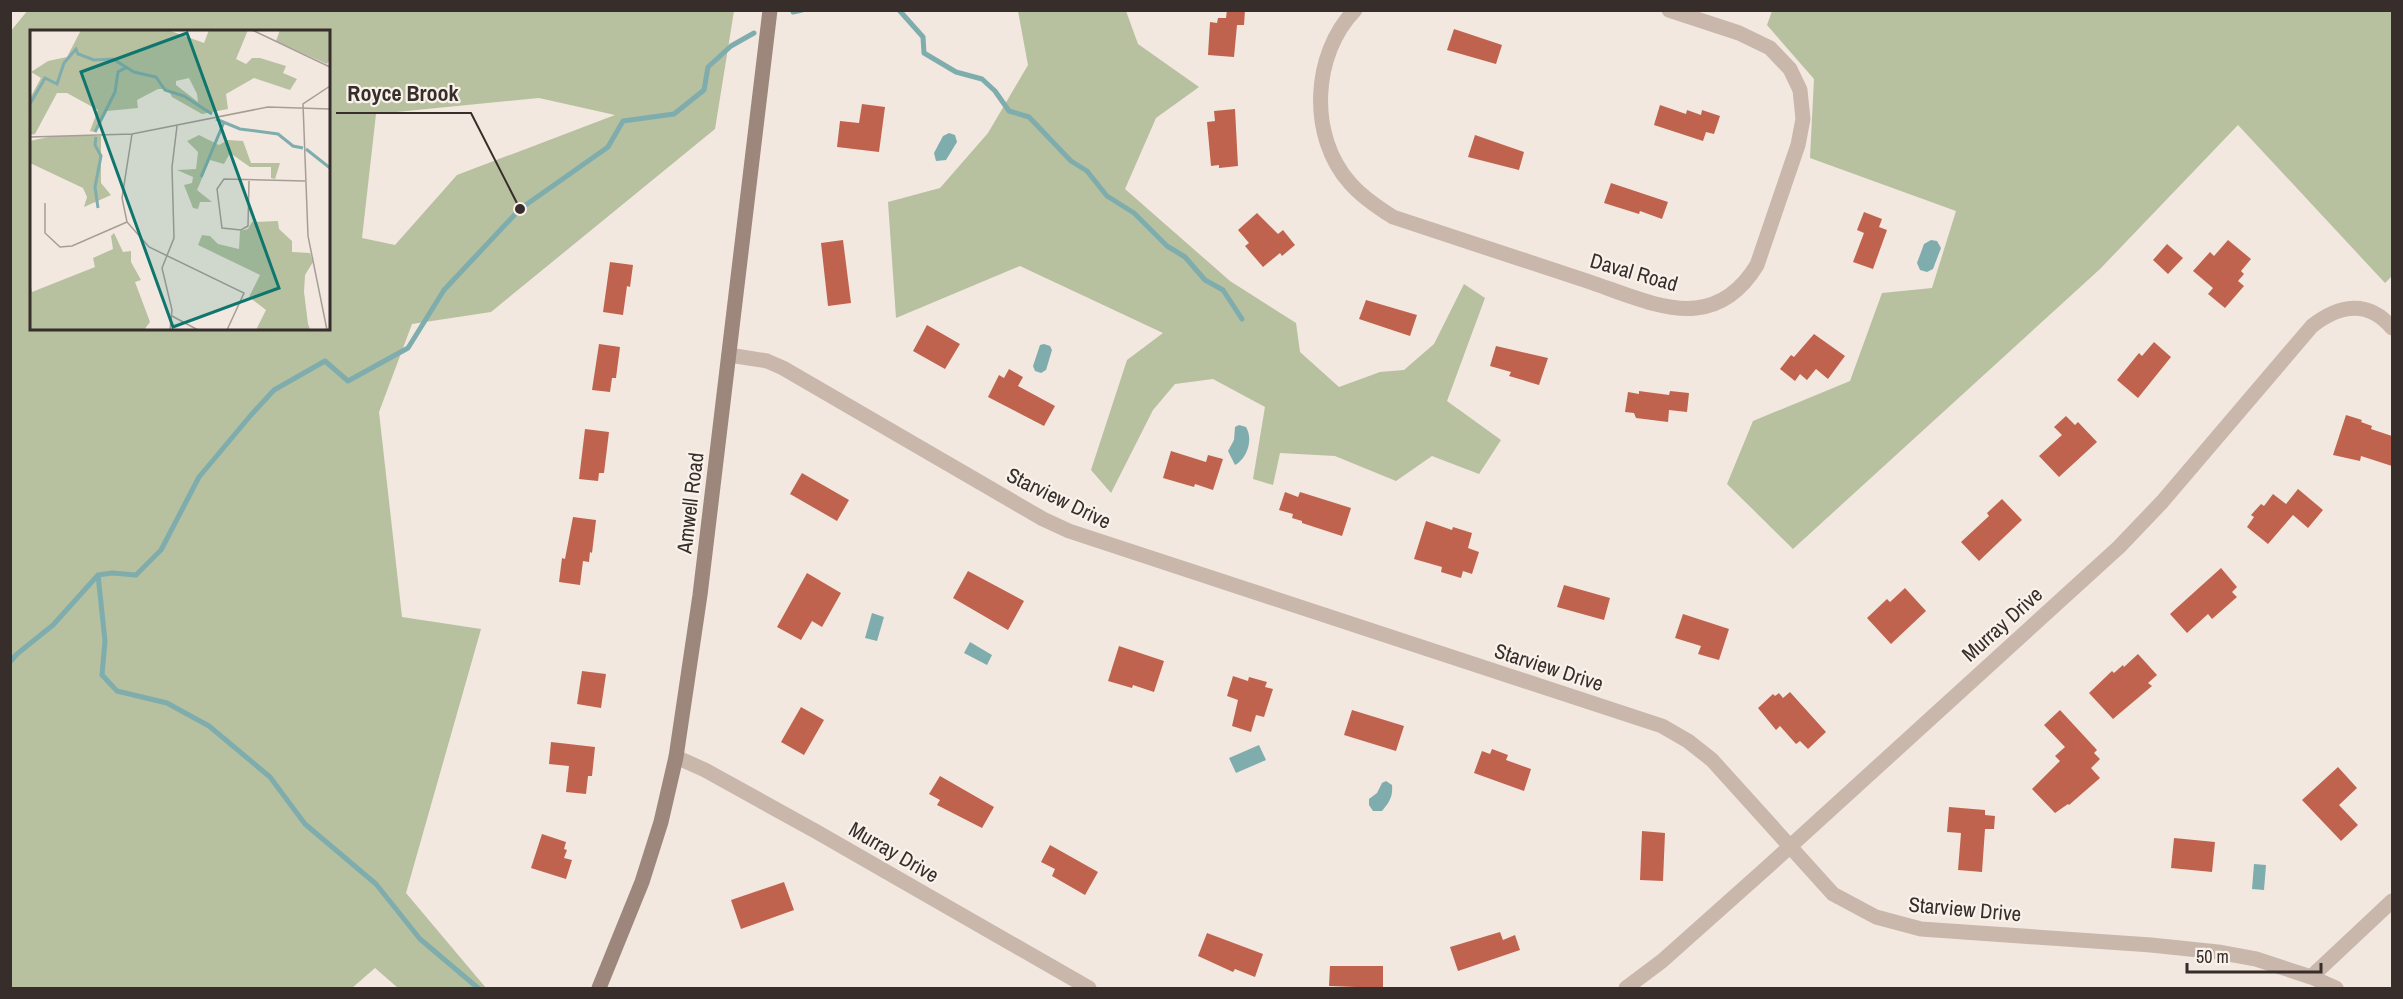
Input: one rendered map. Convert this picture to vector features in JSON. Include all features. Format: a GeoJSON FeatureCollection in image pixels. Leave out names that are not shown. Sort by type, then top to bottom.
{"type":"FeatureCollection","features":[{"type":"Feature","properties":{"kind":"main road","name":"Amwell Road"},"geometry":{"type":"LineString","coordinates":[[599,988],[642,882],[661,822],[676,757],[700,595],[770,10]]}},
{"type":"Feature","properties":{"kind":"street","name":"Daval Road"},"geometry":{"type":"LineString","coordinates":[[1355,10],[1344,22],[1332,44],[1323,72],[1320,105],[1324,130],[1334,159],[1349,182],[1371,203],[1393,217],[1649,302],[1695,309],[1712,305],[1730,296],[1747,281],[1757,265],[1798,146],[1803,119],[1800,90],[1790,69],[1770,48],[1739,33],[1669,10]]}},
{"type":"Feature","properties":{"kind":"street","name":"Murray Drive"},"geometry":{"type":"LineString","coordinates":[[1626,988],[1662,961],[2119,547],[2162,502],[2313,326],[2340,309],[2357,308],[2377,314],[2392,328]]}},
{"type":"Feature","properties":{"kind":"street","name":"Starview Drive"},"geometry":{"type":"LineString","coordinates":[[729,355],[767,361],[783,368],[1043,519],[1069,531],[1662,726],[1688,741],[1712,760],[1833,894],[1858,909],[1897,924],[1921,929],[2151,945],[2218,952],[2256,959],[2311,977],[2336,988]]}},
{"type":"Feature","properties":{"kind":"street","name":"Murray Drive"},"geometry":{"type":"LineString","coordinates":[[676,757],[705,770],[817,832],[1089,988]]}},
{"type":"Feature","properties":{"kind":"street"},"geometry":{"type":"LineString","coordinates":[[2311,977],[2392,901]]}},
{"type":"Feature","properties":{"kind":"green space"},"geometry":{"type":"Polygon","coordinates":[[[28,10],[734,11],[715,129],[491,312],[412,324],[379,412],[402,617],[481,629],[406,893],[486,988],[398,988],[375,968],[352,988],[11,988],[10,32],[28,10]],[[539,98],[376,114],[362,238],[395,245],[457,175],[615,115],[539,98]]]}},
{"type":"Feature","properties":{"kind":"green space"},"geometry":{"type":"Polygon","coordinates":[[[1018,11],[1126,11],[1138,44],[1199,87],[1156,118],[1125,189],[1230,281],[1296,323],[1300,352],[1339,387],[1380,372],[1404,370],[1434,344],[1464,284],[1485,298],[1447,401],[1501,440],[1479,474],[1432,456],[1396,481],[1335,456],[1280,453],[1273,485],[1253,479],[1265,407],[1213,379],[1175,384],[1153,410],[1111,493],[1091,470],[1127,360],[1163,333],[1020,266],[896,318],[888,202],[940,188],[988,133],[1028,65],[1018,11]]]}},
{"type":"Feature","properties":{"kind":"green space"},"geometry":{"type":"Polygon","coordinates":[[[1772,11],[2392,11],[2392,276],[2385,283],[2238,125],[2100,269],[1793,549],[1727,484],[1753,421],[1850,381],[1882,293],[1932,288],[1956,211],[1810,158],[1814,79],[1767,25],[1772,11]]]}},
{"type":"Feature","properties":{"kind":"water"},"geometry":{"type":"Polygon","coordinates":[[[949,133],[955,135],[957,142],[946,160],[936,161],[934,153],[943,136],[949,133]]]}},
{"type":"Feature","properties":{"kind":"water"},"geometry":{"type":"Polygon","coordinates":[[[1931,240],[1937,241],[1941,248],[1933,269],[1927,272],[1920,270],[1917,263],[1924,244],[1931,240]]]}},
{"type":"Feature","properties":{"kind":"water"},"geometry":{"type":"Polygon","coordinates":[[[1040,345],[1050,346],[1052,350],[1046,370],[1041,373],[1035,371],[1033,366],[1040,345]]]}},
{"type":"Feature","properties":{"kind":"water"},"geometry":{"type":"Polygon","coordinates":[[[1239,425],[1246,427],[1249,444],[1245,454],[1235,465],[1228,451],[1234,440],[1235,427],[1239,425]]]}},
{"type":"Feature","properties":{"kind":"water"},"geometry":{"type":"Polygon","coordinates":[[[872,613],[884,617],[877,641],[865,638],[872,613]]]}},
{"type":"Feature","properties":{"kind":"water"},"geometry":{"type":"Polygon","coordinates":[[[970,642],[992,655],[987,665],[964,653],[970,642]]]}},
{"type":"Feature","properties":{"kind":"water"},"geometry":{"type":"Polygon","coordinates":[[[1259,745],[1266,760],[1236,773],[1229,758],[1259,745]]]}},
{"type":"Feature","properties":{"kind":"water"},"geometry":{"type":"Polygon","coordinates":[[[1386,781],[1392,785],[1390,799],[1382,811],[1373,811],[1369,805],[1369,799],[1386,781]]]}},
{"type":"Feature","properties":{"kind":"water"},"geometry":{"type":"Polygon","coordinates":[[[2254,864],[2266,865],[2264,890],[2252,889],[2254,864]]]}},
{"type":"Feature","properties":{"kind":"building"},"geometry":{"type":"Polygon","coordinates":[[[1227,10],[1245,10],[1244,25],[1237,25],[1234,57],[1208,55],[1210,22],[1217,23],[1218,18],[1226,18],[1227,10]]]}},
{"type":"Feature","properties":{"kind":"building"},"geometry":{"type":"Polygon","coordinates":[[[1454,29],[1502,45],[1496,64],[1447,50],[1454,29]]]}},
{"type":"Feature","properties":{"kind":"building"},"geometry":{"type":"Polygon","coordinates":[[[862,104],[885,107],[879,152],[837,147],[840,121],[859,123],[862,104]]]}},
{"type":"Feature","properties":{"kind":"building"},"geometry":{"type":"Polygon","coordinates":[[[1660,105],[1686,114],[1687,110],[1701,115],[1702,110],[1720,116],[1714,134],[1706,132],[1703,141],[1654,125],[1660,105]]]}},
{"type":"Feature","properties":{"kind":"building"},"geometry":{"type":"Polygon","coordinates":[[[1235,109],[1238,166],[1219,168],[1219,165],[1211,166],[1207,122],[1215,121],[1214,111],[1235,109]]]}},
{"type":"Feature","properties":{"kind":"building"},"geometry":{"type":"Polygon","coordinates":[[[1475,135],[1524,152],[1519,170],[1468,157],[1475,135]]]}},
{"type":"Feature","properties":{"kind":"building"},"geometry":{"type":"Polygon","coordinates":[[[1611,183],[1668,202],[1662,219],[1640,211],[1639,214],[1604,203],[1611,183]]]}},
{"type":"Feature","properties":{"kind":"building"},"geometry":{"type":"Polygon","coordinates":[[[1864,212],[1882,219],[1879,227],[1887,230],[1873,269],[1853,262],[1864,233],[1857,230],[1864,212]]]}},
{"type":"Feature","properties":{"kind":"building"},"geometry":{"type":"Polygon","coordinates":[[[1257,213],[1278,234],[1283,230],[1295,245],[1282,256],[1280,253],[1263,267],[1245,246],[1249,243],[1238,230],[1257,213]]]}},
{"type":"Feature","properties":{"kind":"building"},"geometry":{"type":"Polygon","coordinates":[[[843,240],[851,303],[828,306],[821,243],[843,240]]]}},
{"type":"Feature","properties":{"kind":"building"},"geometry":{"type":"Polygon","coordinates":[[[2228,240],[2251,259],[2241,271],[2244,274],[2238,281],[2244,286],[2225,308],[2208,294],[2213,288],[2193,271],[2210,252],[2214,256],[2228,240]]]}},
{"type":"Feature","properties":{"kind":"building"},"geometry":{"type":"Polygon","coordinates":[[[2167,244],[2183,258],[2168,274],[2153,260],[2167,244]]]}},
{"type":"Feature","properties":{"kind":"building"},"geometry":{"type":"Polygon","coordinates":[[[610,262],[633,265],[623,315],[603,312],[610,262]]]}},
{"type":"Feature","properties":{"kind":"building"},"geometry":{"type":"Polygon","coordinates":[[[1366,300],[1417,315],[1410,336],[1359,319],[1366,300]]]}},
{"type":"Feature","properties":{"kind":"building"},"geometry":{"type":"Polygon","coordinates":[[[927,325],[960,344],[945,369],[913,351],[927,325]]]}},
{"type":"Feature","properties":{"kind":"building"},"geometry":{"type":"Polygon","coordinates":[[[1814,334],[1845,356],[1828,379],[1816,369],[1807,380],[1800,374],[1795,381],[1780,369],[1791,355],[1794,357],[1814,334]]]}},
{"type":"Feature","properties":{"kind":"building"},"geometry":{"type":"Polygon","coordinates":[[[2154,342],[2171,357],[2138,398],[2117,380],[2139,353],[2142,356],[2154,342]]]}},
{"type":"Feature","properties":{"kind":"building"},"geometry":{"type":"Polygon","coordinates":[[[599,344],[620,347],[616,378],[612,378],[610,392],[592,390],[599,344]]]}},
{"type":"Feature","properties":{"kind":"building"},"geometry":{"type":"Polygon","coordinates":[[[1496,346],[1548,358],[1539,385],[1509,376],[1511,372],[1490,366],[1496,346]]]}},
{"type":"Feature","properties":{"kind":"building"},"geometry":{"type":"Polygon","coordinates":[[[1009,369],[1023,377],[1018,386],[1055,406],[1044,426],[988,397],[999,375],[1004,378],[1009,369]]]}},
{"type":"Feature","properties":{"kind":"building"},"geometry":{"type":"Polygon","coordinates":[[[1639,391],[1669,395],[1670,391],[1689,393],[1687,412],[1669,410],[1668,422],[1636,418],[1634,413],[1625,412],[1628,392],[1639,394],[1639,391]]]}},
{"type":"Feature","properties":{"kind":"building"},"geometry":{"type":"Polygon","coordinates":[[[2346,415],[2362,420],[2361,422],[2372,426],[2371,429],[2392,436],[2392,466],[2361,456],[2360,461],[2333,455],[2346,415]]]}},
{"type":"Feature","properties":{"kind":"building"},"geometry":{"type":"Polygon","coordinates":[[[2066,416],[2075,425],[2078,422],[2097,442],[2059,477],[2039,456],[2062,435],[2054,427],[2066,416]]]}},
{"type":"Feature","properties":{"kind":"building"},"geometry":{"type":"Polygon","coordinates":[[[585,429],[609,432],[604,473],[599,473],[598,481],[579,479],[585,429]]]}},
{"type":"Feature","properties":{"kind":"building"},"geometry":{"type":"Polygon","coordinates":[[[1171,451],[1206,462],[1208,455],[1223,459],[1213,490],[1163,478],[1171,451]]]}},
{"type":"Feature","properties":{"kind":"building"},"geometry":{"type":"Polygon","coordinates":[[[802,473],[849,500],[837,521],[790,494],[802,473]]]}},
{"type":"Feature","properties":{"kind":"building"},"geometry":{"type":"Polygon","coordinates":[[[2298,489],[2323,510],[2308,528],[2293,515],[2268,544],[2247,527],[2254,517],[2251,515],[2261,504],[2264,506],[2273,494],[2286,504],[2298,489]]]}},
{"type":"Feature","properties":{"kind":"building"},"geometry":{"type":"Polygon","coordinates":[[[1285,492],[1298,497],[1300,492],[1351,508],[1342,536],[1302,523],[1292,518],[1293,514],[1279,510],[1285,492]]]}},
{"type":"Feature","properties":{"kind":"building"},"geometry":{"type":"Polygon","coordinates":[[[2002,499],[2022,520],[1979,561],[1961,542],[1989,516],[1987,513],[2002,499]]]}},
{"type":"Feature","properties":{"kind":"building"},"geometry":{"type":"Polygon","coordinates":[[[573,517],[596,520],[592,553],[590,552],[589,562],[583,561],[580,585],[559,582],[562,558],[565,559],[573,517]]]}},
{"type":"Feature","properties":{"kind":"building"},"geometry":{"type":"Polygon","coordinates":[[[1426,521],[1452,530],[1453,527],[1472,533],[1468,548],[1479,552],[1472,574],[1463,571],[1461,578],[1441,572],[1442,567],[1414,559],[1426,521]]]}},
{"type":"Feature","properties":{"kind":"building"},"geometry":{"type":"Polygon","coordinates":[[[2221,568],[2237,587],[2232,592],[2237,597],[2212,619],[2208,614],[2187,633],[2170,614],[2221,568]]]}},
{"type":"Feature","properties":{"kind":"building"},"geometry":{"type":"Polygon","coordinates":[[[968,571],[1024,601],[1008,630],[953,598],[968,571]]]}},
{"type":"Feature","properties":{"kind":"building"},"geometry":{"type":"Polygon","coordinates":[[[807,573],[841,593],[822,627],[812,621],[801,640],[777,627],[807,573]]]}},
{"type":"Feature","properties":{"kind":"building"},"geometry":{"type":"Polygon","coordinates":[[[1564,585],[1610,598],[1604,620],[1557,607],[1564,585]]]}},
{"type":"Feature","properties":{"kind":"building"},"geometry":{"type":"Polygon","coordinates":[[[1905,588],[1926,611],[1891,644],[1867,618],[1887,599],[1890,602],[1905,588]]]}},
{"type":"Feature","properties":{"kind":"building"},"geometry":{"type":"Polygon","coordinates":[[[1683,614],[1729,629],[1719,660],[1698,654],[1701,646],[1675,638],[1683,614]]]}},
{"type":"Feature","properties":{"kind":"building"},"geometry":{"type":"Polygon","coordinates":[[[1119,646],[1164,661],[1154,692],[1133,685],[1132,688],[1108,681],[1119,646]]]}},
{"type":"Feature","properties":{"kind":"building"},"geometry":{"type":"Polygon","coordinates":[[[2138,654],[2157,675],[2148,683],[2152,686],[2113,719],[2089,693],[2112,671],[2114,673],[2123,665],[2124,667],[2138,654]]]}},
{"type":"Feature","properties":{"kind":"building"},"geometry":{"type":"Polygon","coordinates":[[[582,671],[606,674],[601,708],[577,704],[582,671]]]}},
{"type":"Feature","properties":{"kind":"building"},"geometry":{"type":"Polygon","coordinates":[[[1233,676],[1248,681],[1249,677],[1267,682],[1265,687],[1273,689],[1264,717],[1256,715],[1251,732],[1232,726],[1238,700],[1227,696],[1233,676]]]}},
{"type":"Feature","properties":{"kind":"building"},"geometry":{"type":"Polygon","coordinates":[[[1790,692],[1826,732],[1808,749],[1800,741],[1796,744],[1780,726],[1776,730],[1758,708],[1773,694],[1775,696],[1779,693],[1783,698],[1790,692]]]}},
{"type":"Feature","properties":{"kind":"building"},"geometry":{"type":"Polygon","coordinates":[[[801,707],[824,720],[804,755],[781,742],[801,707]]]}},
{"type":"Feature","properties":{"kind":"building"},"geometry":{"type":"Polygon","coordinates":[[[1352,710],[1404,726],[1396,751],[1344,735],[1352,710]]]}},
{"type":"Feature","properties":{"kind":"building"},"geometry":{"type":"Polygon","coordinates":[[[2060,710],[2097,750],[2094,753],[2100,759],[2091,768],[2100,778],[2069,805],[2055,813],[2032,789],[2060,761],[2055,756],[2065,747],[2044,725],[2060,710]]]}},
{"type":"Feature","properties":{"kind":"building"},"geometry":{"type":"Polygon","coordinates":[[[551,742],[595,747],[592,776],[588,776],[586,794],[566,792],[569,766],[549,764],[551,742]]]}},
{"type":"Feature","properties":{"kind":"building"},"geometry":{"type":"Polygon","coordinates":[[[1492,749],[1508,755],[1506,760],[1531,769],[1524,791],[1474,773],[1482,751],[1490,754],[1492,749]]]}},
{"type":"Feature","properties":{"kind":"building"},"geometry":{"type":"Polygon","coordinates":[[[2338,767],[2357,788],[2339,805],[2358,825],[2341,841],[2302,800],[2338,767]]]}},
{"type":"Feature","properties":{"kind":"building"},"geometry":{"type":"Polygon","coordinates":[[[940,776],[994,807],[982,828],[937,805],[940,800],[929,794],[940,776]]]}},
{"type":"Feature","properties":{"kind":"building"},"geometry":{"type":"Polygon","coordinates":[[[1949,807],[1985,810],[1985,815],[1995,816],[1994,829],[1985,829],[1982,872],[1958,870],[1961,833],[1947,832],[1949,807]]]}},
{"type":"Feature","properties":{"kind":"building"},"geometry":{"type":"Polygon","coordinates":[[[1642,831],[1665,833],[1663,881],[1640,880],[1642,831]]]}},
{"type":"Feature","properties":{"kind":"building"},"geometry":{"type":"Polygon","coordinates":[[[542,834],[566,842],[564,849],[567,850],[564,858],[572,860],[566,879],[531,868],[542,834]]]}},
{"type":"Feature","properties":{"kind":"building"},"geometry":{"type":"Polygon","coordinates":[[[2174,838],[2215,842],[2212,872],[2171,868],[2174,838]]]}},
{"type":"Feature","properties":{"kind":"building"},"geometry":{"type":"Polygon","coordinates":[[[1050,845],[1098,872],[1085,895],[1052,876],[1055,869],[1041,862],[1050,845]]]}},
{"type":"Feature","properties":{"kind":"building"},"geometry":{"type":"Polygon","coordinates":[[[784,882],[794,910],[741,929],[731,900],[784,882]]]}},
{"type":"Feature","properties":{"kind":"building"},"geometry":{"type":"Polygon","coordinates":[[[1500,932],[1503,940],[1515,935],[1520,950],[1458,971],[1450,947],[1500,932]]]}},
{"type":"Feature","properties":{"kind":"building"},"geometry":{"type":"Polygon","coordinates":[[[1207,933],[1263,954],[1255,977],[1235,969],[1233,972],[1198,956],[1207,933]]]}},
{"type":"Feature","properties":{"kind":"building"},"geometry":{"type":"Polygon","coordinates":[[[1330,966],[1383,966],[1383,988],[1329,986],[1330,966]]]}},
{"type":"Feature","properties":{"kind":"waterway"},"geometry":{"type":"LineString","coordinates":[[793,12],[802,10]]}},
{"type":"Feature","properties":{"kind":"waterway"},"geometry":{"type":"LineString","coordinates":[[899,10],[923,37],[924,53],[956,72],[982,79],[995,91],[1009,111],[1029,117],[1071,161],[1087,171],[1107,196],[1134,213],[1167,246],[1185,257],[1205,280],[1223,290],[1242,319]]}},
{"type":"Feature","properties":{"kind":"waterway"},"geometry":{"type":"LineString","coordinates":[[10,662],[53,625],[98,575],[112,573],[136,575],[161,550],[199,477],[274,390],[325,361],[348,381],[408,348],[444,290],[520,209],[608,147],[623,121],[674,114],[704,90],[708,67],[731,46],[754,33]]}},
{"type":"Feature","properties":{"kind":"waterway"},"geometry":{"type":"LineString","coordinates":[[98,575],[105,641],[102,675],[117,691],[167,703],[209,726],[270,777],[305,824],[376,884],[420,939],[478,988]]}},
{"type":"Feature","properties":{"kind":"place","name":"Royce Brook"},"geometry":{"type":"Point","coordinates":[520,209]}}]}
